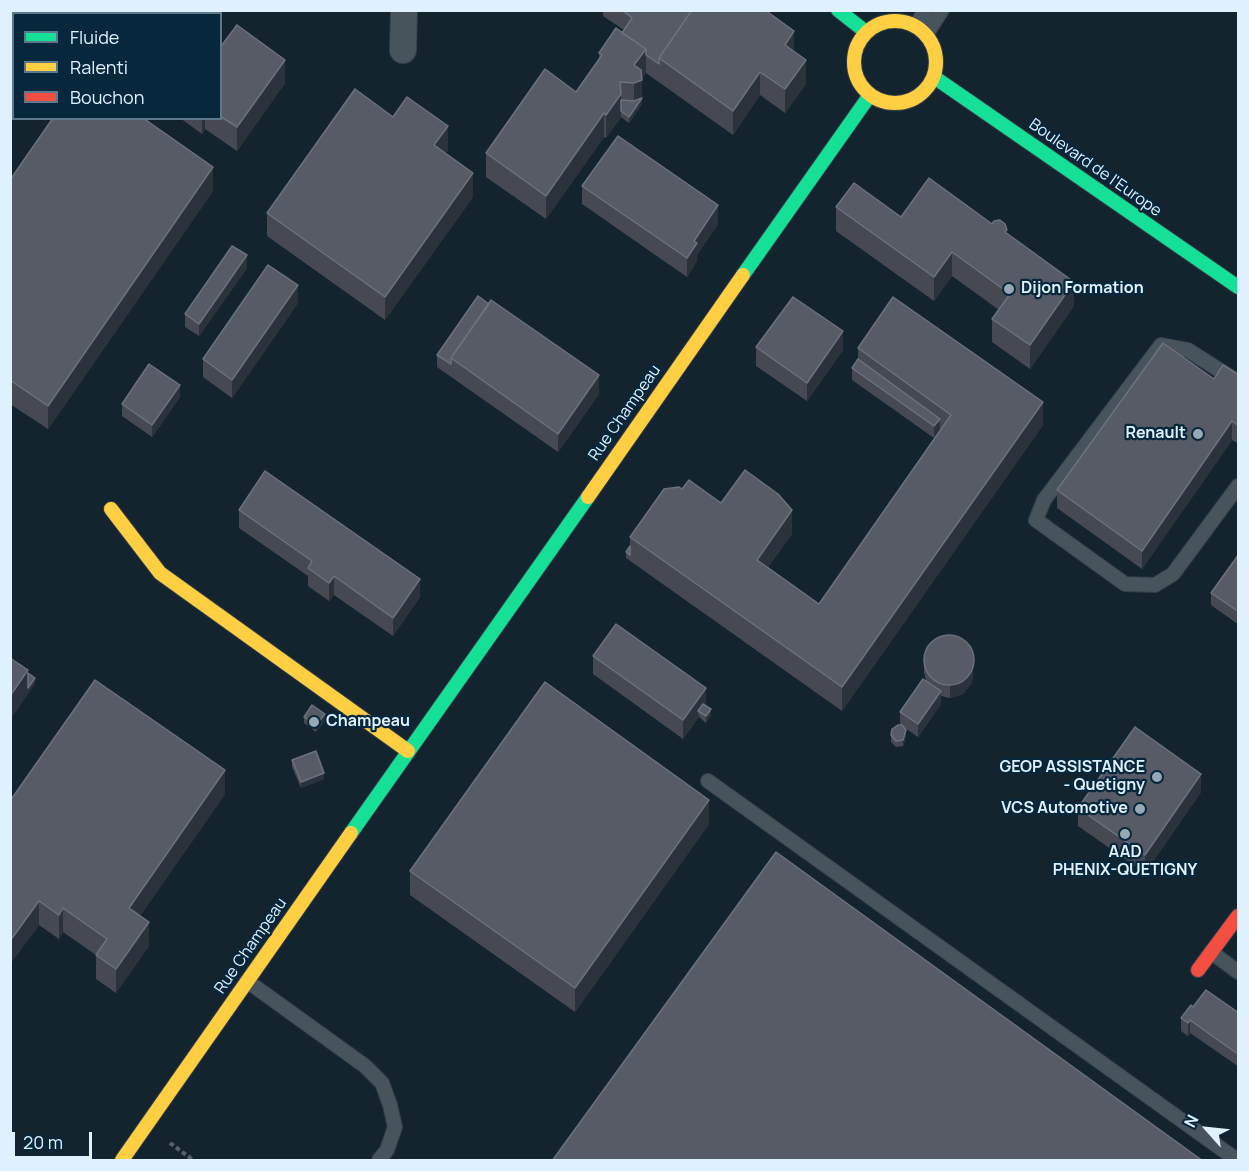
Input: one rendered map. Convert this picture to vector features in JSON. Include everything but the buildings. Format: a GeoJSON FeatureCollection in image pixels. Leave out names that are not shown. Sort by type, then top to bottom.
{"type":"FeatureCollection","features":[{"type":"Feature","properties":{"kind":"street"},"geometry":{"type":"LineString","coordinates":[[403,50],[404,10]]}},
{"type":"Feature","properties":{"kind":"street"},"geometry":{"type":"LineString","coordinates":[[838,10],[866,32]]}},
{"type":"Feature","properties":{"kind":"street"},"geometry":{"type":"LineString","coordinates":[[890,21],[903,21],[921,30],[933,44],[936,55],[934,77],[928,88],[906,102],[881,101],[870,95],[860,85],[854,72],[857,44],[866,32],[877,24],[890,21]]}},
{"type":"Feature","properties":{"kind":"street","name":"Boulevard de l'Europe"},"geometry":{"type":"LineString","coordinates":[[934,77],[1239,287]]}},
{"type":"Feature","properties":{"kind":"street","name":"Rue Champeau"},"geometry":{"type":"LineString","coordinates":[[122,1161],[870,95]]}},
{"type":"Feature","properties":{"kind":"street"},"geometry":{"type":"LineString","coordinates":[[111,509],[160,573],[408,751]]}},
{"type":"Feature","properties":{"kind":"street"},"geometry":{"type":"LineString","coordinates":[[1198,970],[1239,916]]}},
{"type":"Feature","properties":{"kind":"lane"},"geometry":{"type":"LineString","coordinates":[[921,30],[925,10]]}},
{"type":"Feature","properties":{"kind":"lane"},"geometry":{"type":"LineString","coordinates":[[921,30],[942,10]]}},
{"type":"Feature","properties":{"kind":"lane"},"geometry":{"type":"LineString","coordinates":[[1239,382],[1188,350],[1161,345],[1044,500],[1036,520],[1125,584],[1155,585],[1173,574],[1239,486]]}},
{"type":"Feature","properties":{"kind":"lane"},"geometry":{"type":"LineString","coordinates":[[708,781],[1238,1161]]}},
{"type":"Feature","properties":{"kind":"lane"},"geometry":{"type":"LineString","coordinates":[[1211,952],[1239,972]]}},
{"type":"Feature","properties":{"kind":"lane"},"geometry":{"type":"LineString","coordinates":[[247,981],[364,1066],[382,1083],[395,1127],[387,1150],[379,1161]]}},
{"type":"Feature","properties":{"kind":"traffic: fast"},"geometry":{"type":"LineString","coordinates":[[838,10],[866,32]]}},
{"type":"Feature","properties":{"kind":"traffic: fast"},"geometry":{"type":"LineString","coordinates":[[934,77],[1238,287]]}},
{"type":"Feature","properties":{"kind":"traffic: fast"},"geometry":{"type":"LineString","coordinates":[[743,275],[870,95]]}},
{"type":"Feature","properties":{"kind":"traffic: fast"},"geometry":{"type":"LineString","coordinates":[[351,833],[588,497]]}},
{"type":"Feature","properties":{"kind":"traffic: slow"},"geometry":{"type":"LineString","coordinates":[[887,21],[903,21],[918,28],[929,39],[936,54],[936,62],[933,78],[924,91],[903,103],[887,103],[872,96],[861,85],[854,70],[854,54],[861,39],[872,28],[887,21]]}},
{"type":"Feature","properties":{"kind":"traffic: slow"},"geometry":{"type":"LineString","coordinates":[[588,497],[743,275]]}},
{"type":"Feature","properties":{"kind":"traffic: slow"},"geometry":{"type":"LineString","coordinates":[[111,509],[160,573],[408,751]]}},
{"type":"Feature","properties":{"kind":"traffic: slow"},"geometry":{"type":"LineString","coordinates":[[122,1160],[351,833]]}},
{"type":"Feature","properties":{"kind":"traffic: jam"},"geometry":{"type":"LineString","coordinates":[[1198,970],[1238,916]]}},
{"type":"Feature","properties":{"kind":"place","name":"Dijon Formation"},"geometry":{"type":"Point","coordinates":[1009,289]}},
{"type":"Feature","properties":{"kind":"place","name":"Renault"},"geometry":{"type":"Point","coordinates":[1198,434]}},
{"type":"Feature","properties":{"kind":"place","name":"Champeau"},"geometry":{"type":"Point","coordinates":[314,722]}},
{"type":"Feature","properties":{"kind":"place","name":"GEOP ASSISTANCE - Quetigny"},"geometry":{"type":"Point","coordinates":[1157,777]}},
{"type":"Feature","properties":{"kind":"place","name":"VCS Automotive"},"geometry":{"type":"Point","coordinates":[1140,809]}},
{"type":"Feature","properties":{"kind":"place","name":"AAD PHENIX-QUETIGNY"},"geometry":{"type":"Point","coordinates":[1125,834]}}]}
